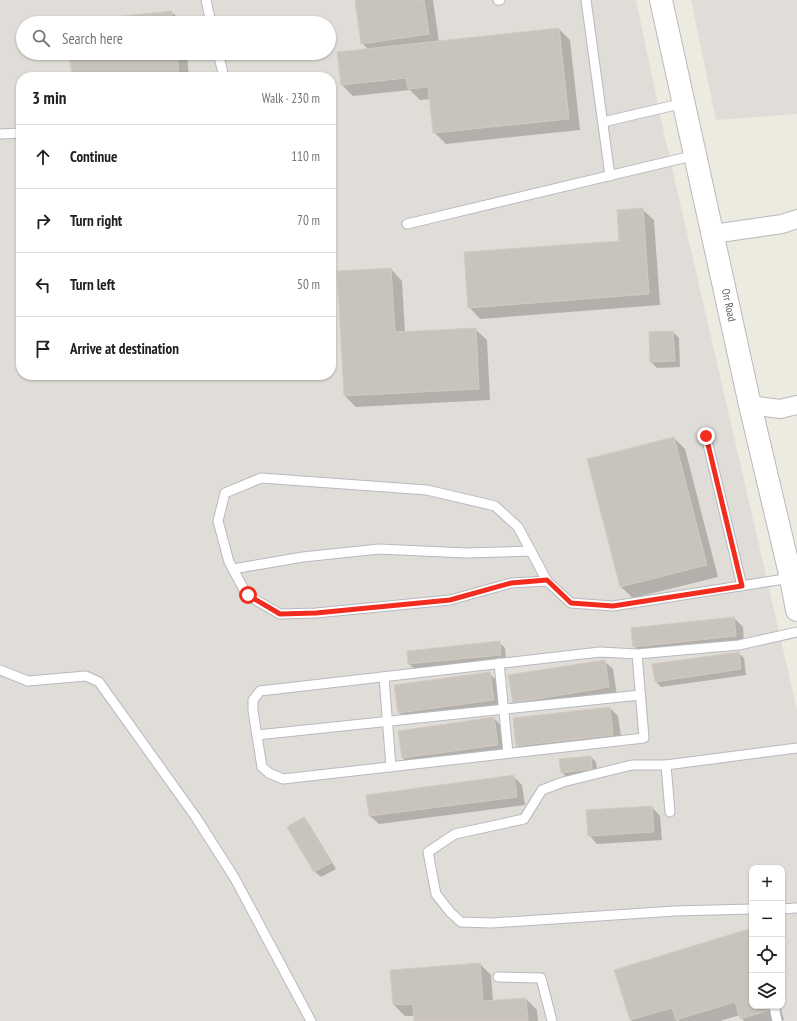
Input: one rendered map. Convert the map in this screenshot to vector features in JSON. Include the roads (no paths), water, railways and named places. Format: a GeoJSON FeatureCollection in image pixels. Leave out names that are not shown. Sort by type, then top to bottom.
{"type":"FeatureCollection","features":[{"type":"Feature","properties":{"kind":"street","name":"Orr Road"},"geometry":{"type":"LineString","coordinates":[[661,0],[750,405],[791,578],[797,610]]}},
{"type":"Feature","properties":{"kind":"street"},"geometry":{"type":"LineString","coordinates":[[713,234],[782,224],[797,219]]}},
{"type":"Feature","properties":{"kind":"street"},"geometry":{"type":"LineString","coordinates":[[750,405],[780,409],[797,405]]}},
{"type":"Feature","properties":{"kind":"lane"},"geometry":{"type":"LineString","coordinates":[[206,0],[209,16]]}},
{"type":"Feature","properties":{"kind":"lane"},"geometry":{"type":"LineString","coordinates":[[586,0],[610,176]]}},
{"type":"Feature","properties":{"kind":"lane"},"geometry":{"type":"LineString","coordinates":[[220,60],[223,72]]}},
{"type":"Feature","properties":{"kind":"lane"},"geometry":{"type":"LineString","coordinates":[[603,122],[684,103]]}},
{"type":"Feature","properties":{"kind":"lane"},"geometry":{"type":"LineString","coordinates":[[0,134],[16,133]]}},
{"type":"Feature","properties":{"kind":"lane"},"geometry":{"type":"LineString","coordinates":[[407,224],[696,155]]}},
{"type":"Feature","properties":{"kind":"lane"},"geometry":{"type":"LineString","coordinates":[[706,436],[742,586]]}},
{"type":"Feature","properties":{"kind":"lane"},"geometry":{"type":"LineString","coordinates":[[547,580],[511,583],[450,600],[316,613],[280,614],[248,595],[229,562],[218,521],[225,493],[260,478],[427,490],[495,506],[518,527],[547,580],[571,603],[613,606],[791,578]]}},
{"type":"Feature","properties":{"kind":"lane"},"geometry":{"type":"LineString","coordinates":[[233,569],[303,557],[379,549],[466,553],[531,551]]}},
{"type":"Feature","properties":{"kind":"lane"},"geometry":{"type":"LineString","coordinates":[[637,654],[644,738],[283,779],[269,773],[262,767],[253,711],[253,700],[260,691],[600,652],[637,654],[739,644],[797,632]]}},
{"type":"Feature","properties":{"kind":"lane"},"geometry":{"type":"LineString","coordinates":[[499,663],[508,753]]}},
{"type":"Feature","properties":{"kind":"lane"},"geometry":{"type":"LineString","coordinates":[[0,670],[28,681],[86,676],[99,682],[195,816],[234,877],[311,1021]]}},
{"type":"Feature","properties":{"kind":"lane"},"geometry":{"type":"LineString","coordinates":[[384,677],[391,766]]}},
{"type":"Feature","properties":{"kind":"lane"},"geometry":{"type":"LineString","coordinates":[[257,735],[640,695]]}},
{"type":"Feature","properties":{"kind":"lane"},"geometry":{"type":"LineString","coordinates":[[749,909],[675,911],[491,923],[461,922],[450,912],[436,894],[428,852],[455,834],[524,819],[542,790],[563,782],[632,765],[666,765],[797,748]]}},
{"type":"Feature","properties":{"kind":"lane"},"geometry":{"type":"LineString","coordinates":[[666,765],[670,812]]}},
{"type":"Feature","properties":{"kind":"lane"},"geometry":{"type":"LineString","coordinates":[[785,909],[796,908]]}},
{"type":"Feature","properties":{"kind":"lane"},"geometry":{"type":"LineString","coordinates":[[498,977],[541,978],[552,1021]]}},
{"type":"Feature","properties":{"kind":"lane"},"geometry":{"type":"LineString","coordinates":[[775,1009],[778,1021]]}}]}
